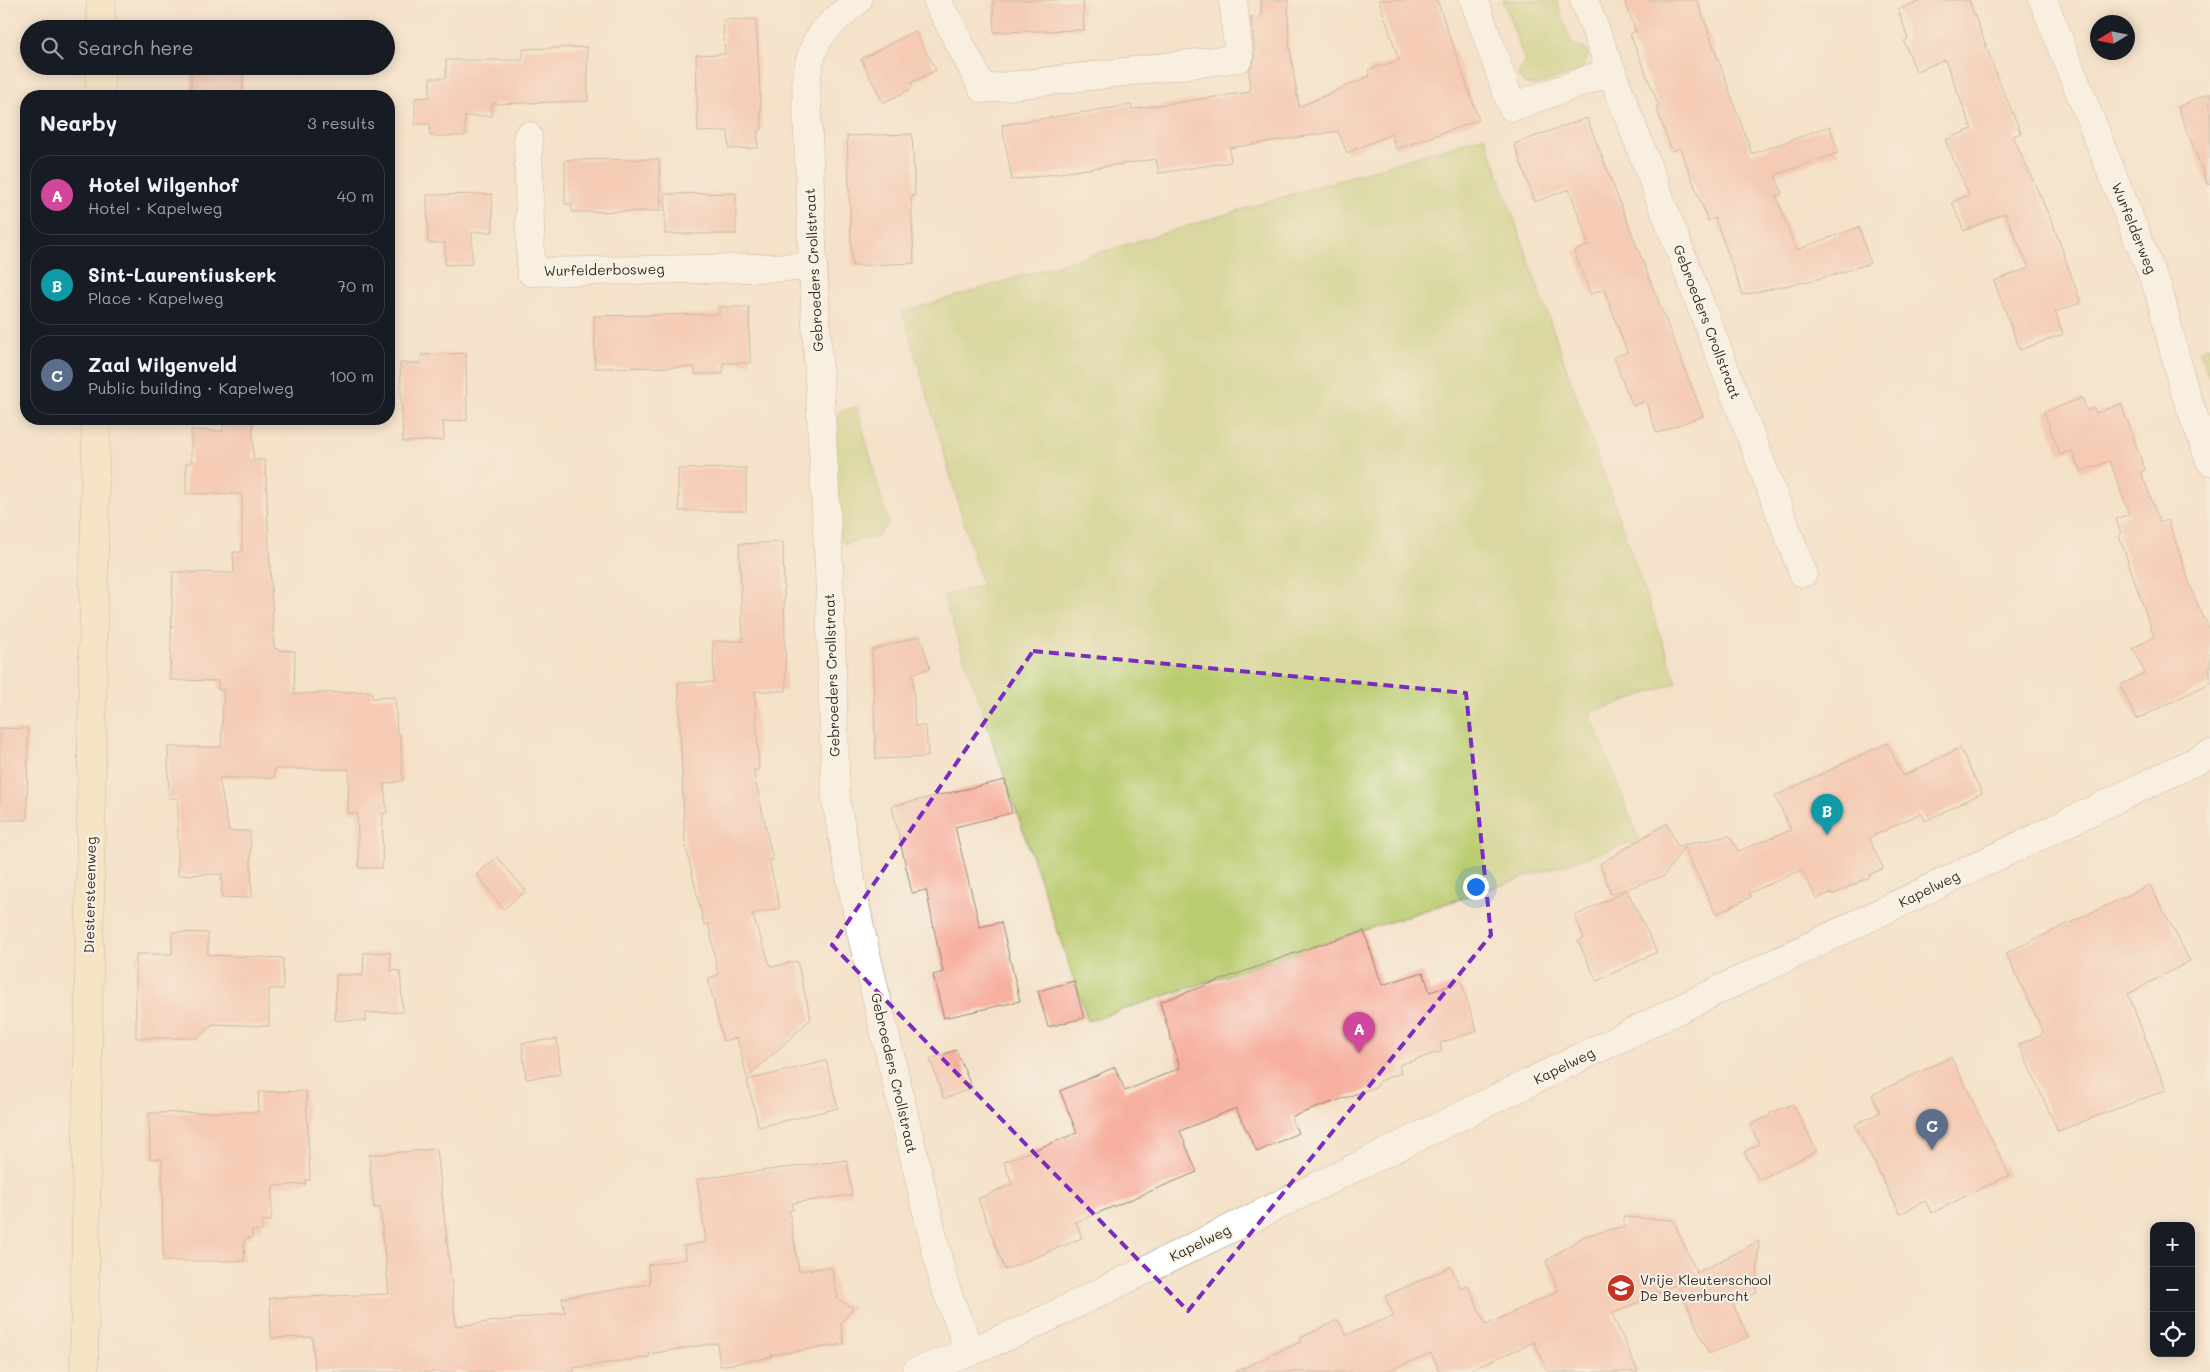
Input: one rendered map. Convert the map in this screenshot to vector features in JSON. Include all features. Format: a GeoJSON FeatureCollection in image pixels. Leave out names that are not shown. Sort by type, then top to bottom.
{"type":"FeatureCollection","features":[{"type":"Feature","properties":{"kind":"main road"},"geometry":{"type":"LineString","coordinates":[[101,0],[101,20]]}},
{"type":"Feature","properties":{"kind":"main road"},"geometry":{"type":"LineString","coordinates":[[100,75],[100,90]]}},
{"type":"Feature","properties":{"kind":"main road","name":"Diestersteenweg"},"geometry":{"type":"LineString","coordinates":[[84,1372],[96,425]]}},
{"type":"Feature","properties":{"kind":"street","name":"Gebroeders Crollstraat"},"geometry":{"type":"LineString","coordinates":[[858,0],[819,36],[810,55],[806,80],[813,267],[829,566],[836,801],[860,928],[942,1275],[970,1352]]}},
{"type":"Feature","properties":{"kind":"street"},"geometry":{"type":"LineString","coordinates":[[937,0],[983,89],[1239,58],[1234,0]]}},
{"type":"Feature","properties":{"kind":"street"},"geometry":{"type":"LineString","coordinates":[[1474,0],[1512,107],[1612,71]]}},
{"type":"Feature","properties":{"kind":"street","name":"Gebroeders Crollstraat"},"geometry":{"type":"LineString","coordinates":[[1584,0],[1803,573]]}},
{"type":"Feature","properties":{"kind":"street","name":"Wurfelderweg"},"geometry":{"type":"LineString","coordinates":[[2043,0],[2159,292],[2184,390],[2210,461]]}},
{"type":"Feature","properties":{"kind":"street","name":"Wurfelderbosweg"},"geometry":{"type":"LineString","coordinates":[[528,136],[531,272],[813,267]]}},
{"type":"Feature","properties":{"kind":"street","name":"Kapelweg"},"geometry":{"type":"LineString","coordinates":[[916,1372],[1024,1329],[1639,1029],[2210,754]]}},
{"type":"Feature","properties":{"kind":"highlighted area"},"geometry":{"type":"Polygon","coordinates":[[[1033,651],[1466,693],[1491,935],[1188,1311],[832,945],[1033,651]]]}},
{"type":"Feature","properties":{"kind":"green space"},"geometry":{"type":"Polygon","coordinates":[[[1503,0],[1556,0],[1572,44],[1589,51],[1586,62],[1580,71],[1536,85],[1526,84],[1517,77],[1525,61],[1503,0]]]}},
{"type":"Feature","properties":{"kind":"green space"},"geometry":{"type":"Polygon","coordinates":[[[1485,136],[1677,683],[1590,713],[1639,840],[1088,1021],[943,596],[982,585],[903,312],[1485,136]]]}},
{"type":"Feature","properties":{"kind":"green space"},"geometry":{"type":"Polygon","coordinates":[[[2210,346],[2210,380],[2199,350],[2210,346]]]}},
{"type":"Feature","properties":{"kind":"green space"},"geometry":{"type":"Polygon","coordinates":[[[857,407],[888,523],[877,537],[844,544],[839,535],[833,427],[839,412],[857,407]]]}},
{"type":"Feature","properties":{"kind":"building"},"geometry":{"type":"Polygon","coordinates":[[[993,0],[1083,0],[1084,30],[994,32],[993,0]]]}},
{"type":"Feature","properties":{"kind":"building"},"geometry":{"type":"Polygon","coordinates":[[[1261,0],[1288,0],[1289,43],[1299,107],[1370,76],[1368,70],[1399,60],[1379,0],[1437,0],[1479,120],[1396,149],[1391,134],[1347,153],[1338,131],[1229,148],[1231,162],[1159,173],[1156,159],[1012,180],[1002,125],[1131,105],[1132,109],[1250,92],[1249,70],[1255,56],[1251,18],[1261,17],[1261,0]]]}},
{"type":"Feature","properties":{"kind":"building"},"geometry":{"type":"Polygon","coordinates":[[[1624,0],[1697,0],[1752,154],[1830,126],[1838,153],[1775,175],[1782,193],[1776,196],[1796,250],[1859,227],[1870,263],[1835,275],[1743,295],[1715,218],[1708,221],[1680,148],[1672,151],[1656,107],[1659,106],[1630,34],[1636,31],[1624,0]]]}},
{"type":"Feature","properties":{"kind":"building"},"geometry":{"type":"Polygon","coordinates":[[[1924,0],[1969,0],[1999,81],[2021,133],[2013,136],[2054,227],[2081,303],[2055,312],[2063,334],[2020,350],[1994,281],[2029,268],[2005,213],[1964,231],[1952,202],[1969,195],[1945,140],[1972,129],[1945,60],[1916,71],[1904,41],[1908,39],[1898,9],[1924,0]]]}},
{"type":"Feature","properties":{"kind":"building"},"geometry":{"type":"Polygon","coordinates":[[[756,19],[762,130],[758,130],[758,148],[729,149],[728,131],[698,132],[696,55],[725,54],[723,20],[756,19]]]}},
{"type":"Feature","properties":{"kind":"building"},"geometry":{"type":"Polygon","coordinates":[[[915,31],[936,70],[911,83],[913,88],[883,103],[861,59],[915,31]]]}},
{"type":"Feature","properties":{"kind":"building"},"geometry":{"type":"Polygon","coordinates":[[[587,47],[588,101],[492,104],[492,116],[465,116],[465,136],[430,136],[430,124],[415,124],[415,98],[430,97],[430,78],[446,78],[446,60],[523,60],[523,49],[587,47]]]}},
{"type":"Feature","properties":{"kind":"building"},"geometry":{"type":"Polygon","coordinates":[[[191,75],[243,75],[243,90],[191,90],[191,75]]]}},
{"type":"Feature","properties":{"kind":"building"},"geometry":{"type":"Polygon","coordinates":[[[2210,93],[2210,185],[2208,185],[2178,107],[2210,93]]]}},
{"type":"Feature","properties":{"kind":"building"},"geometry":{"type":"Polygon","coordinates":[[[1587,118],[1703,416],[1657,433],[1645,401],[1633,406],[1623,382],[1614,357],[1627,352],[1604,289],[1590,294],[1574,251],[1589,245],[1569,189],[1535,202],[1514,144],[1587,118]]]}},
{"type":"Feature","properties":{"kind":"building"},"geometry":{"type":"Polygon","coordinates":[[[912,134],[915,196],[911,196],[914,263],[852,266],[847,136],[912,134]]]}},
{"type":"Feature","properties":{"kind":"building"},"geometry":{"type":"Polygon","coordinates":[[[659,159],[661,211],[572,212],[572,204],[565,204],[565,160],[659,159]]]}},
{"type":"Feature","properties":{"kind":"building"},"geometry":{"type":"Polygon","coordinates":[[[736,193],[736,234],[665,234],[665,194],[736,193]]]}},
{"type":"Feature","properties":{"kind":"building"},"geometry":{"type":"Polygon","coordinates":[[[492,194],[493,232],[472,232],[472,264],[445,265],[445,243],[428,243],[427,195],[492,194]]]}},
{"type":"Feature","properties":{"kind":"building"},"geometry":{"type":"Polygon","coordinates":[[[719,307],[749,307],[750,363],[723,363],[723,374],[695,374],[695,367],[595,368],[594,316],[719,314],[719,307]]]}},
{"type":"Feature","properties":{"kind":"building"},"geometry":{"type":"Polygon","coordinates":[[[466,353],[467,420],[443,422],[444,440],[403,442],[400,363],[421,363],[421,355],[466,353]]]}},
{"type":"Feature","properties":{"kind":"building"},"geometry":{"type":"Polygon","coordinates":[[[2082,398],[2087,411],[2094,408],[2096,413],[2121,404],[2145,470],[2141,472],[2160,523],[2168,520],[2196,601],[2210,630],[2210,683],[2137,719],[2120,685],[2145,673],[2133,648],[2154,637],[2119,535],[2121,534],[2116,519],[2129,514],[2110,461],[2080,472],[2072,450],[2060,455],[2044,412],[2082,398]]]}},
{"type":"Feature","properties":{"kind":"building"},"geometry":{"type":"Polygon","coordinates":[[[224,425],[253,425],[253,460],[265,460],[274,648],[295,651],[294,694],[371,691],[372,698],[395,697],[397,734],[400,734],[403,781],[384,784],[387,813],[383,813],[382,868],[359,868],[357,813],[348,813],[349,769],[275,769],[274,778],[219,778],[229,831],[250,831],[252,897],[222,898],[222,874],[178,875],[178,798],[169,798],[168,747],[221,747],[224,690],[218,690],[218,681],[170,680],[173,572],[234,573],[233,552],[242,552],[242,494],[186,494],[186,463],[191,463],[191,430],[223,431],[224,425]]]}},
{"type":"Feature","properties":{"kind":"building"},"geometry":{"type":"Polygon","coordinates":[[[746,468],[746,511],[679,511],[678,469],[746,468]]]}},
{"type":"Feature","properties":{"kind":"building"},"geometry":{"type":"Polygon","coordinates":[[[783,542],[786,691],[755,691],[759,770],[753,770],[773,860],[769,860],[780,908],[752,914],[771,967],[797,961],[811,1019],[747,1078],[737,1038],[723,1041],[708,978],[718,975],[709,924],[704,925],[685,842],[678,683],[714,682],[713,641],[743,641],[739,544],[783,542]]]}},
{"type":"Feature","properties":{"kind":"building"},"geometry":{"type":"Polygon","coordinates":[[[920,636],[930,668],[913,674],[915,726],[926,726],[928,757],[876,759],[872,650],[920,636]]]}},
{"type":"Feature","properties":{"kind":"building"},"geometry":{"type":"Polygon","coordinates":[[[0,728],[28,729],[27,820],[0,820],[0,728]]]}},
{"type":"Feature","properties":{"kind":"building"},"geometry":{"type":"Polygon","coordinates":[[[1887,743],[1903,776],[1960,748],[1982,793],[1925,821],[1921,813],[1869,838],[1883,868],[1869,875],[1869,877],[1832,895],[1831,893],[1816,899],[1802,870],[1749,893],[1751,897],[1716,914],[1684,847],[1664,876],[1611,894],[1600,864],[1667,823],[1677,846],[1730,836],[1738,851],[1791,830],[1775,796],[1887,743]]]}},
{"type":"Feature","properties":{"kind":"building"},"geometry":{"type":"Polygon","coordinates":[[[1005,780],[1012,813],[955,827],[980,927],[1001,922],[1020,1001],[944,1018],[933,975],[943,972],[926,890],[912,893],[892,806],[1005,780]]]}},
{"type":"Feature","properties":{"kind":"building"},"geometry":{"type":"Polygon","coordinates":[[[497,857],[526,891],[503,909],[477,874],[497,857]]]}},
{"type":"Feature","properties":{"kind":"building"},"geometry":{"type":"Polygon","coordinates":[[[2150,885],[2190,961],[2128,994],[2166,1090],[2058,1131],[2019,1045],[2044,1033],[2006,953],[2150,885]]]}},
{"type":"Feature","properties":{"kind":"building"},"geometry":{"type":"Polygon","coordinates":[[[1627,890],[1657,952],[1597,981],[1578,941],[1584,938],[1575,916],[1627,890]]]}},
{"type":"Feature","properties":{"kind":"building"},"geometry":{"type":"Polygon","coordinates":[[[1364,931],[1382,985],[1423,972],[1430,992],[1461,982],[1477,1031],[1440,1043],[1442,1051],[1399,1065],[1401,1073],[1379,1081],[1378,1086],[1291,1117],[1298,1133],[1257,1152],[1236,1108],[1180,1131],[1197,1172],[1076,1222],[1082,1238],[1005,1270],[978,1199],[1012,1184],[1004,1162],[1077,1133],[1060,1091],[1115,1067],[1125,1091],[1180,1068],[1160,1002],[1309,948],[1364,931]]]}},
{"type":"Feature","properties":{"kind":"building"},"geometry":{"type":"Polygon","coordinates":[[[172,932],[208,933],[208,955],[283,958],[283,989],[269,989],[269,1026],[213,1024],[197,1038],[136,1038],[136,954],[172,954],[172,932]]]}},
{"type":"Feature","properties":{"kind":"building"},"geometry":{"type":"Polygon","coordinates":[[[390,952],[391,970],[400,971],[403,1012],[366,1013],[366,1021],[335,1020],[336,975],[363,975],[364,953],[390,952]]]}},
{"type":"Feature","properties":{"kind":"building"},"geometry":{"type":"Polygon","coordinates":[[[1074,981],[1084,1018],[1048,1027],[1038,991],[1074,981]]]}},
{"type":"Feature","properties":{"kind":"building"},"geometry":{"type":"Polygon","coordinates":[[[557,1039],[561,1074],[526,1079],[522,1043],[557,1039]]]}},
{"type":"Feature","properties":{"kind":"building"},"geometry":{"type":"Polygon","coordinates":[[[956,1050],[972,1088],[944,1099],[930,1059],[956,1050]]]}},
{"type":"Feature","properties":{"kind":"building"},"geometry":{"type":"Polygon","coordinates":[[[1951,1057],[2009,1175],[1932,1213],[1925,1201],[1900,1214],[1855,1125],[1880,1112],[1872,1095],[1951,1057]]]}},
{"type":"Feature","properties":{"kind":"building"},"geometry":{"type":"Polygon","coordinates":[[[826,1061],[838,1108],[759,1127],[747,1080],[826,1061]]]}},
{"type":"Feature","properties":{"kind":"building"},"geometry":{"type":"Polygon","coordinates":[[[306,1091],[310,1180],[305,1180],[306,1184],[273,1186],[271,1221],[262,1221],[262,1231],[252,1231],[252,1238],[245,1238],[244,1261],[163,1261],[162,1159],[150,1159],[149,1113],[258,1112],[259,1092],[306,1091]]]}},
{"type":"Feature","properties":{"kind":"building"},"geometry":{"type":"Polygon","coordinates":[[[1793,1104],[1817,1151],[1759,1180],[1744,1152],[1759,1144],[1750,1125],[1771,1115],[1770,1113],[1793,1104]]]}},
{"type":"Feature","properties":{"kind":"building"},"geometry":{"type":"Polygon","coordinates":[[[437,1149],[456,1326],[565,1313],[562,1298],[650,1284],[648,1265],[686,1259],[684,1246],[706,1242],[697,1179],[847,1160],[852,1195],[792,1203],[793,1210],[789,1210],[799,1271],[831,1267],[838,1299],[853,1308],[841,1323],[844,1344],[771,1355],[772,1357],[720,1366],[717,1343],[649,1354],[649,1357],[574,1368],[574,1372],[315,1372],[312,1337],[271,1338],[270,1298],[389,1294],[380,1208],[374,1208],[369,1155],[437,1149]]]}},
{"type":"Feature","properties":{"kind":"building"},"geometry":{"type":"Polygon","coordinates":[[[1623,1217],[1673,1220],[1697,1273],[1759,1241],[1756,1293],[1733,1304],[1748,1337],[1709,1354],[1678,1284],[1612,1314],[1638,1372],[1548,1372],[1534,1342],[1466,1372],[1440,1372],[1431,1353],[1385,1372],[1235,1372],[1302,1341],[1300,1338],[1338,1320],[1346,1335],[1394,1316],[1385,1296],[1451,1267],[1461,1289],[1468,1286],[1486,1325],[1558,1291],[1546,1261],[1585,1236],[1625,1226],[1623,1217]]]}},
{"type":"Feature","properties":{"kind":"place","name":"Sint-Laurentiuskerk"},"geometry":{"type":"Point","coordinates":[1827,835]}},
{"type":"Feature","properties":{"kind":"place","name":"Hotel Wilgenhof"},"geometry":{"type":"Point","coordinates":[1359,1053]}},
{"type":"Feature","properties":{"kind":"place","name":"Zaal Wilgenveld"},"geometry":{"type":"Point","coordinates":[1932,1150]}},
{"type":"Feature","properties":{"kind":"place","name":"Vrije Kleuterschool De Beverburcht"},"geometry":{"type":"Point","coordinates":[1621,1288]}}]}
